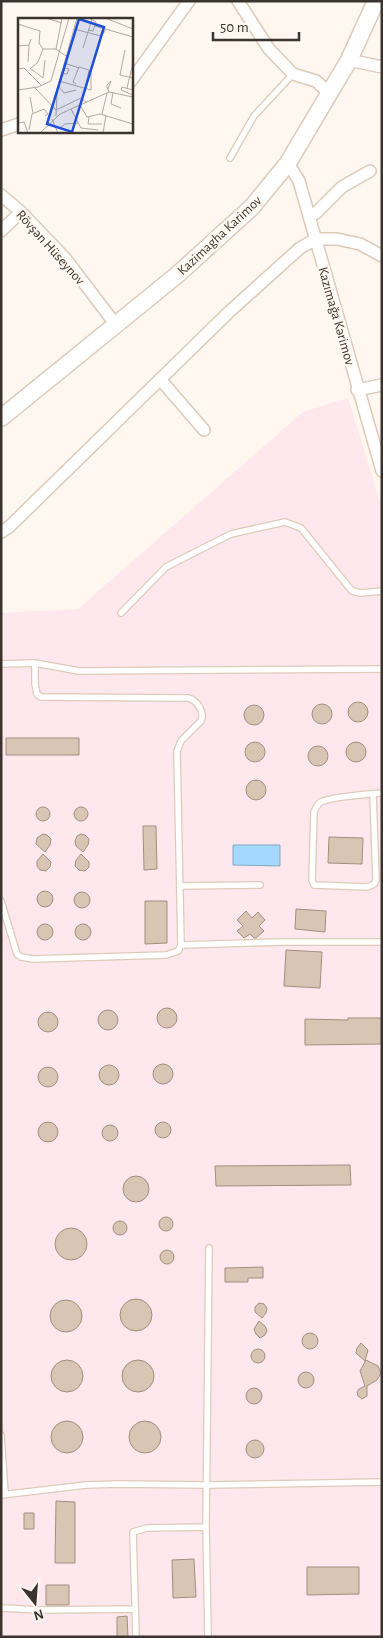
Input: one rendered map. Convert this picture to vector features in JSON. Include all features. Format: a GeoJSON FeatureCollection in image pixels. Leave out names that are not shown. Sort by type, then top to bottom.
{"type":"FeatureCollection","features":[{"type":"Feature","properties":{"kind":"street"},"geometry":{"type":"LineString","coordinates":[[132,79],[189,1]]}},
{"type":"Feature","properties":{"kind":"street"},"geometry":{"type":"LineString","coordinates":[[238,1],[269,49],[293,74],[316,81],[328,92]]}},
{"type":"Feature","properties":{"kind":"street","name":"Kazimagha Karimov"},"geometry":{"type":"LineString","coordinates":[[1,418],[177,275],[252,207],[288,163],[328,92],[349,60],[376,1]]}},
{"type":"Feature","properties":{"kind":"street"},"geometry":{"type":"LineString","coordinates":[[349,60],[382,67]]}},
{"type":"Feature","properties":{"kind":"street"},"geometry":{"type":"LineString","coordinates":[[1,130],[18,124]]}},
{"type":"Feature","properties":{"kind":"street","name":"Kazımağa Kərimov"},"geometry":{"type":"LineString","coordinates":[[288,163],[299,181],[382,471]]}},
{"type":"Feature","properties":{"kind":"street"},"geometry":{"type":"LineString","coordinates":[[309,217],[316,213],[342,187],[370,171]]}},
{"type":"Feature","properties":{"kind":"street","name":"Rövşən Hüseynov"},"geometry":{"type":"LineString","coordinates":[[1,195],[21,212],[65,258],[116,325]]}},
{"type":"Feature","properties":{"kind":"street"},"geometry":{"type":"LineString","coordinates":[[1,231],[21,212]]}},
{"type":"Feature","properties":{"kind":"street"},"geometry":{"type":"LineString","coordinates":[[1,532],[9,527],[229,312],[300,248],[316,239],[338,239],[360,244],[382,256]]}},
{"type":"Feature","properties":{"kind":"street"},"geometry":{"type":"LineString","coordinates":[[160,379],[204,430]]}},
{"type":"Feature","properties":{"kind":"street"},"geometry":{"type":"LineString","coordinates":[[358,390],[382,385]]}},
{"type":"Feature","properties":{"kind":"lane"},"geometry":{"type":"LineString","coordinates":[[230,158],[254,116],[293,74]]}},
{"type":"Feature","properties":{"kind":"lane"},"geometry":{"type":"LineString","coordinates":[[121,613],[166,566],[230,534],[285,522],[301,528],[352,591],[361,593],[382,590]]}},
{"type":"Feature","properties":{"kind":"lane"},"geometry":{"type":"LineString","coordinates":[[1,664],[35,663],[79,671],[382,669]]}},
{"type":"Feature","properties":{"kind":"lane"},"geometry":{"type":"LineString","coordinates":[[1,900],[17,954],[21,957],[33,959],[166,955],[178,951],[180,945],[177,751],[181,741],[203,717],[196,702],[188,698],[41,696],[37,694],[35,684],[35,663]]}},
{"type":"Feature","properties":{"kind":"lane"},"geometry":{"type":"LineString","coordinates":[[373,794],[376,880],[374,884],[368,887],[314,885],[312,880],[314,812],[318,803],[327,800],[373,794],[382,793]]}},
{"type":"Feature","properties":{"kind":"lane"},"geometry":{"type":"LineString","coordinates":[[180,886],[260,885]]}},
{"type":"Feature","properties":{"kind":"lane"},"geometry":{"type":"LineString","coordinates":[[180,945],[382,942]]}},
{"type":"Feature","properties":{"kind":"lane"},"geometry":{"type":"LineString","coordinates":[[208,1637],[206,1527],[209,1248]]}},
{"type":"Feature","properties":{"kind":"lane"},"geometry":{"type":"LineString","coordinates":[[1,1435],[3,1494],[118,1484],[207,1485],[382,1482]]}},
{"type":"Feature","properties":{"kind":"lane"},"geometry":{"type":"LineString","coordinates":[[136,1637],[133,1532],[147,1528],[206,1527]]}},
{"type":"Feature","properties":{"kind":"lane"},"geometry":{"type":"LineString","coordinates":[[1,1608],[40,1610],[135,1609]]}},
{"type":"Feature","properties":{"kind":"shaded area"},"geometry":{"type":"Polygon","coordinates":[[[348,398],[382,509],[382,1637],[1,1637],[1,613],[78,609],[303,412],[348,398]]]}},
{"type":"Feature","properties":{"kind":"water"},"geometry":{"type":"Polygon","coordinates":[[[233,845],[280,845],[280,866],[233,865],[233,845]]]}},
{"type":"Feature","properties":{"kind":"building"},"geometry":{"type":"Polygon","coordinates":[[[358,702],[365,705],[368,712],[365,719],[358,722],[351,719],[348,712],[351,705],[358,702]]]}},
{"type":"Feature","properties":{"kind":"building"},"geometry":{"type":"Polygon","coordinates":[[[322,704],[329,707],[332,714],[329,721],[322,724],[315,721],[312,714],[315,707],[322,704]]]}},
{"type":"Feature","properties":{"kind":"building"},"geometry":{"type":"Polygon","coordinates":[[[254,705],[261,708],[264,715],[261,722],[254,725],[247,722],[244,715],[247,708],[254,705]]]}},
{"type":"Feature","properties":{"kind":"building"},"geometry":{"type":"Polygon","coordinates":[[[6,738],[79,738],[79,755],[6,755],[6,738]]]}},
{"type":"Feature","properties":{"kind":"building"},"geometry":{"type":"Polygon","coordinates":[[[255,742],[262,745],[265,752],[262,759],[255,762],[248,759],[245,752],[248,745],[255,742]]]}},
{"type":"Feature","properties":{"kind":"building"},"geometry":{"type":"Polygon","coordinates":[[[356,742],[363,745],[366,752],[363,759],[356,762],[349,759],[346,752],[349,745],[356,742]]]}},
{"type":"Feature","properties":{"kind":"building"},"geometry":{"type":"Polygon","coordinates":[[[318,746],[325,749],[328,756],[325,763],[318,766],[311,763],[308,756],[311,749],[318,746]]]}},
{"type":"Feature","properties":{"kind":"building"},"geometry":{"type":"Polygon","coordinates":[[[256,780],[263,783],[266,790],[263,797],[256,800],[249,797],[246,790],[249,783],[256,780]]]}},
{"type":"Feature","properties":{"kind":"building"},"geometry":{"type":"Polygon","coordinates":[[[40,807],[46,807],[50,814],[46,821],[40,821],[36,817],[36,811],[40,807]]]}},
{"type":"Feature","properties":{"kind":"building"},"geometry":{"type":"Polygon","coordinates":[[[78,807],[84,807],[88,814],[84,821],[78,821],[74,817],[74,811],[78,807]]]}},
{"type":"Feature","properties":{"kind":"building"},"geometry":{"type":"Polygon","coordinates":[[[143,826],[156,826],[157,869],[144,870],[143,826]]]}},
{"type":"Feature","properties":{"kind":"building"},"geometry":{"type":"Polygon","coordinates":[[[43,834],[51,839],[50,845],[45,852],[36,844],[37,838],[43,834]]]}},
{"type":"Feature","properties":{"kind":"building"},"geometry":{"type":"Polygon","coordinates":[[[81,834],[89,839],[88,845],[83,852],[76,846],[75,841],[77,836],[81,834]]]}},
{"type":"Feature","properties":{"kind":"building"},"geometry":{"type":"Polygon","coordinates":[[[329,837],[363,838],[362,864],[328,863],[329,837]]]}},
{"type":"Feature","properties":{"kind":"building"},"geometry":{"type":"Polygon","coordinates":[[[43,854],[51,862],[50,867],[46,871],[40,870],[37,866],[37,861],[43,854]]]}},
{"type":"Feature","properties":{"kind":"building"},"geometry":{"type":"Polygon","coordinates":[[[81,854],[89,862],[89,867],[85,871],[79,870],[75,866],[76,860],[81,854]]]}},
{"type":"Feature","properties":{"kind":"building"},"geometry":{"type":"Polygon","coordinates":[[[42,891],[48,891],[53,896],[51,905],[42,907],[37,902],[37,896],[42,891]]]}},
{"type":"Feature","properties":{"kind":"building"},"geometry":{"type":"Polygon","coordinates":[[[79,892],[85,892],[90,897],[88,906],[79,908],[74,903],[74,897],[79,892]]]}},
{"type":"Feature","properties":{"kind":"building"},"geometry":{"type":"Polygon","coordinates":[[[145,901],[167,901],[167,943],[145,944],[145,901]]]}},
{"type":"Feature","properties":{"kind":"building"},"geometry":{"type":"Polygon","coordinates":[[[296,909],[326,911],[325,932],[295,929],[296,909]]]}},
{"type":"Feature","properties":{"kind":"building"},"geometry":{"type":"Polygon","coordinates":[[[246,911],[252,918],[258,912],[265,920],[259,926],[264,931],[256,938],[250,934],[244,938],[237,931],[243,926],[237,920],[246,911]]]}},
{"type":"Feature","properties":{"kind":"building"},"geometry":{"type":"Polygon","coordinates":[[[42,924],[48,924],[53,929],[51,938],[42,940],[37,935],[37,929],[42,924]]]}},
{"type":"Feature","properties":{"kind":"building"},"geometry":{"type":"Polygon","coordinates":[[[80,924],[86,924],[91,929],[89,938],[80,940],[75,935],[75,929],[80,924]]]}},
{"type":"Feature","properties":{"kind":"building"},"geometry":{"type":"Polygon","coordinates":[[[286,950],[322,952],[320,988],[284,986],[286,950]]]}},
{"type":"Feature","properties":{"kind":"building"},"geometry":{"type":"Polygon","coordinates":[[[167,1008],[174,1011],[177,1018],[174,1025],[167,1028],[160,1025],[157,1018],[160,1011],[167,1008]]]}},
{"type":"Feature","properties":{"kind":"building"},"geometry":{"type":"Polygon","coordinates":[[[108,1010],[115,1013],[118,1020],[115,1027],[108,1030],[101,1027],[98,1020],[101,1013],[108,1010]]]}},
{"type":"Feature","properties":{"kind":"building"},"geometry":{"type":"Polygon","coordinates":[[[48,1012],[55,1015],[58,1022],[55,1029],[48,1032],[41,1029],[38,1022],[41,1015],[48,1012]]]}},
{"type":"Feature","properties":{"kind":"building"},"geometry":{"type":"Polygon","coordinates":[[[348,1018],[382,1018],[382,1044],[305,1045],[305,1019],[348,1020],[348,1018]]]}},
{"type":"Feature","properties":{"kind":"building"},"geometry":{"type":"Polygon","coordinates":[[[163,1064],[170,1067],[173,1074],[170,1081],[163,1084],[156,1081],[153,1074],[156,1067],[163,1064]]]}},
{"type":"Feature","properties":{"kind":"building"},"geometry":{"type":"Polygon","coordinates":[[[109,1065],[116,1068],[119,1075],[116,1082],[109,1085],[102,1082],[99,1075],[102,1068],[109,1065]]]}},
{"type":"Feature","properties":{"kind":"building"},"geometry":{"type":"Polygon","coordinates":[[[48,1067],[55,1070],[58,1077],[55,1084],[48,1087],[41,1084],[38,1077],[41,1070],[48,1067]]]}},
{"type":"Feature","properties":{"kind":"building"},"geometry":{"type":"Polygon","coordinates":[[[48,1122],[55,1125],[58,1132],[55,1139],[48,1142],[41,1139],[38,1132],[41,1125],[48,1122]]]}},
{"type":"Feature","properties":{"kind":"building"},"geometry":{"type":"Polygon","coordinates":[[[160,1122],[166,1122],[171,1127],[169,1136],[160,1138],[155,1133],[155,1127],[160,1122]]]}},
{"type":"Feature","properties":{"kind":"building"},"geometry":{"type":"Polygon","coordinates":[[[107,1125],[113,1125],[118,1130],[116,1139],[107,1141],[102,1136],[102,1130],[107,1125]]]}},
{"type":"Feature","properties":{"kind":"building"},"geometry":{"type":"Polygon","coordinates":[[[350,1165],[351,1185],[216,1186],[215,1166],[350,1165]]]}},
{"type":"Feature","properties":{"kind":"building"},"geometry":{"type":"Polygon","coordinates":[[[136,1176],[145,1180],[149,1189],[145,1198],[136,1202],[127,1198],[123,1189],[127,1180],[136,1176]]]}},
{"type":"Feature","properties":{"kind":"building"},"geometry":{"type":"Polygon","coordinates":[[[166,1217],[171,1219],[173,1224],[171,1229],[166,1231],[161,1229],[159,1224],[161,1219],[166,1217]]]}},
{"type":"Feature","properties":{"kind":"building"},"geometry":{"type":"Polygon","coordinates":[[[120,1221],[125,1223],[127,1228],[125,1233],[120,1235],[115,1233],[113,1228],[115,1223],[120,1221]]]}},
{"type":"Feature","properties":{"kind":"building"},"geometry":{"type":"Polygon","coordinates":[[[71,1228],[82,1233],[87,1244],[82,1255],[71,1260],[60,1255],[55,1244],[60,1233],[71,1228]]]}},
{"type":"Feature","properties":{"kind":"building"},"geometry":{"type":"Polygon","coordinates":[[[167,1250],[172,1252],[174,1257],[172,1262],[167,1264],[162,1262],[160,1257],[162,1252],[167,1250]]]}},
{"type":"Feature","properties":{"kind":"building"},"geometry":{"type":"Polygon","coordinates":[[[263,1267],[263,1278],[248,1278],[248,1282],[225,1282],[225,1268],[263,1267]]]}},
{"type":"Feature","properties":{"kind":"building"},"geometry":{"type":"Polygon","coordinates":[[[136,1299],[147,1304],[152,1315],[147,1326],[136,1331],[125,1326],[120,1315],[125,1304],[136,1299]]]}},
{"type":"Feature","properties":{"kind":"building"},"geometry":{"type":"Polygon","coordinates":[[[66,1300],[77,1305],[82,1316],[77,1327],[66,1332],[55,1327],[50,1316],[55,1305],[66,1300]]]}},
{"type":"Feature","properties":{"kind":"building"},"geometry":{"type":"Polygon","coordinates":[[[259,1303],[264,1304],[267,1308],[262,1318],[255,1312],[255,1307],[259,1303]]]}},
{"type":"Feature","properties":{"kind":"building"},"geometry":{"type":"Polygon","coordinates":[[[259,1321],[265,1326],[267,1331],[260,1338],[254,1329],[259,1321]]]}},
{"type":"Feature","properties":{"kind":"building"},"geometry":{"type":"Polygon","coordinates":[[[310,1333],[318,1341],[310,1349],[302,1341],[310,1333]]]}},
{"type":"Feature","properties":{"kind":"building"},"geometry":{"type":"Polygon","coordinates":[[[361,1343],[368,1350],[365,1361],[356,1353],[361,1343]]]}},
{"type":"Feature","properties":{"kind":"building"},"geometry":{"type":"Polygon","coordinates":[[[255,1349],[261,1349],[265,1356],[261,1363],[255,1363],[251,1359],[251,1353],[255,1349]]]}},
{"type":"Feature","properties":{"kind":"building"},"geometry":{"type":"Polygon","coordinates":[[[67,1360],[78,1365],[83,1376],[78,1387],[67,1392],[56,1387],[51,1376],[56,1365],[67,1360]]]}},
{"type":"Feature","properties":{"kind":"building"},"geometry":{"type":"Polygon","coordinates":[[[138,1360],[149,1365],[154,1376],[149,1387],[138,1392],[127,1387],[122,1376],[127,1365],[138,1360]]]}},
{"type":"Feature","properties":{"kind":"building"},"geometry":{"type":"Polygon","coordinates":[[[366,1360],[378,1366],[381,1373],[377,1380],[367,1386],[367,1396],[362,1399],[358,1396],[357,1392],[365,1386],[360,1371],[366,1360]]]}},
{"type":"Feature","properties":{"kind":"building"},"geometry":{"type":"Polygon","coordinates":[[[306,1372],[314,1380],[306,1388],[298,1380],[306,1372]]]}},
{"type":"Feature","properties":{"kind":"building"},"geometry":{"type":"Polygon","coordinates":[[[251,1388],[257,1388],[262,1393],[260,1402],[251,1404],[246,1399],[246,1393],[251,1388]]]}},
{"type":"Feature","properties":{"kind":"building"},"geometry":{"type":"Polygon","coordinates":[[[67,1421],[73,1422],[78,1426],[82,1431],[82,1443],[78,1448],[73,1452],[67,1453],[61,1452],[56,1448],[52,1443],[51,1437],[52,1431],[56,1426],[61,1422],[67,1421]]]}},
{"type":"Feature","properties":{"kind":"building"},"geometry":{"type":"Polygon","coordinates":[[[145,1421],[151,1422],[156,1426],[160,1431],[160,1443],[156,1448],[151,1452],[145,1453],[139,1452],[134,1448],[130,1443],[129,1437],[130,1431],[134,1426],[139,1422],[145,1421]]]}},
{"type":"Feature","properties":{"kind":"building"},"geometry":{"type":"Polygon","coordinates":[[[255,1440],[261,1443],[264,1449],[261,1455],[255,1458],[249,1455],[246,1449],[249,1443],[255,1440]]]}},
{"type":"Feature","properties":{"kind":"building"},"geometry":{"type":"Polygon","coordinates":[[[56,1501],[75,1502],[75,1563],[55,1563],[56,1501]]]}},
{"type":"Feature","properties":{"kind":"building"},"geometry":{"type":"Polygon","coordinates":[[[24,1513],[34,1513],[34,1529],[24,1529],[24,1513]]]}},
{"type":"Feature","properties":{"kind":"building"},"geometry":{"type":"Polygon","coordinates":[[[194,1559],[196,1597],[173,1598],[172,1560],[194,1559]]]}},
{"type":"Feature","properties":{"kind":"building"},"geometry":{"type":"Polygon","coordinates":[[[307,1567],[359,1567],[359,1594],[307,1595],[307,1567]]]}},
{"type":"Feature","properties":{"kind":"building"},"geometry":{"type":"Polygon","coordinates":[[[46,1585],[69,1585],[69,1605],[46,1605],[46,1585]]]}},
{"type":"Feature","properties":{"kind":"building"},"geometry":{"type":"Polygon","coordinates":[[[127,1616],[128,1637],[117,1637],[117,1617],[127,1616]]]}}]}
